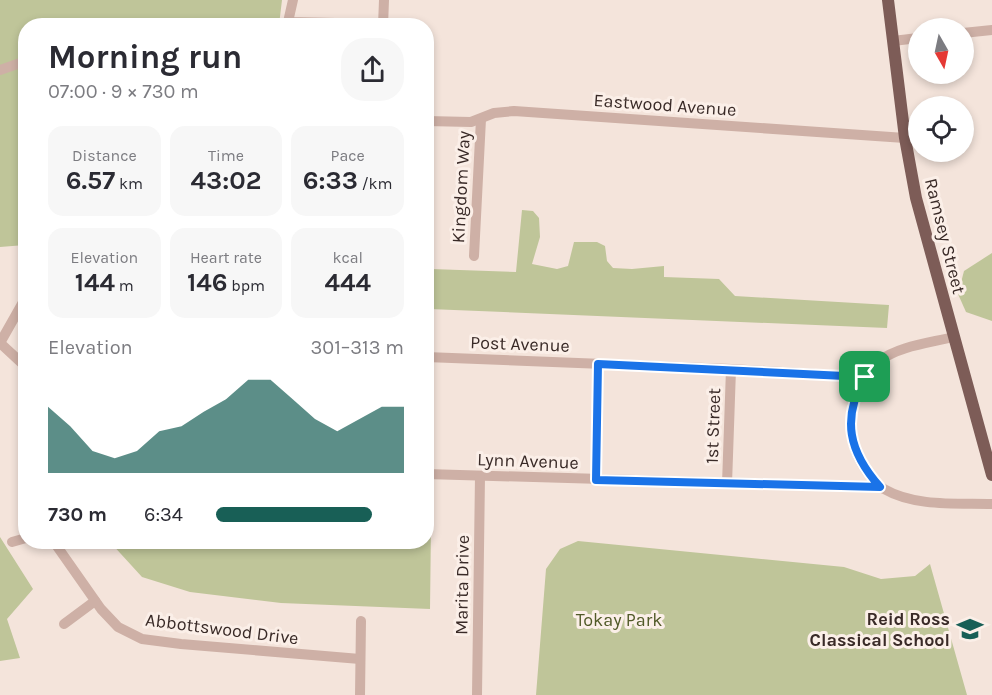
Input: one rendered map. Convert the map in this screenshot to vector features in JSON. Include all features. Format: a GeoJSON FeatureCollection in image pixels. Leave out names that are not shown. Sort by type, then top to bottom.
{"type":"FeatureCollection","features":[{"type":"Feature","properties":{"kind":"main road","name":"Ramsey Street"},"geometry":{"type":"LineString","coordinates":[[888,0],[904,138],[923,231],[992,475]]}},
{"type":"Feature","properties":{"kind":"street"},"geometry":{"type":"LineString","coordinates":[[289,18],[293,0]]}},
{"type":"Feature","properties":{"kind":"street"},"geometry":{"type":"LineString","coordinates":[[383,18],[384,0]]}},
{"type":"Feature","properties":{"kind":"street"},"geometry":{"type":"LineString","coordinates":[[974,32],[992,30]]}},
{"type":"Feature","properties":{"kind":"street"},"geometry":{"type":"LineString","coordinates":[[893,41],[908,39]]}},
{"type":"Feature","properties":{"kind":"street"},"geometry":{"type":"LineString","coordinates":[[0,70],[18,64]]}},
{"type":"Feature","properties":{"kind":"street","name":"Eastwood Avenue"},"geometry":{"type":"LineString","coordinates":[[434,121],[466,123],[494,113],[514,111],[904,138]]}},
{"type":"Feature","properties":{"kind":"street","name":"Kingdom Way"},"geometry":{"type":"LineString","coordinates":[[474,256],[481,119]]}},
{"type":"Feature","properties":{"kind":"street"},"geometry":{"type":"LineString","coordinates":[[18,311],[0,343],[18,360]]}},
{"type":"Feature","properties":{"kind":"street"},"geometry":{"type":"LineString","coordinates":[[953,337],[897,351],[880,361],[865,377],[854,399],[851,433],[858,457],[880,487],[918,501],[992,504]]}},
{"type":"Feature","properties":{"kind":"street","name":"Post Avenue"},"geometry":{"type":"LineString","coordinates":[[434,357],[731,369],[865,377]]}},
{"type":"Feature","properties":{"kind":"street"},"geometry":{"type":"LineString","coordinates":[[596,480],[598,364]]}},
{"type":"Feature","properties":{"kind":"street","name":"1st Street"},"geometry":{"type":"LineString","coordinates":[[727,484],[731,369]]}},
{"type":"Feature","properties":{"kind":"street","name":"Lynn Avenue"},"geometry":{"type":"LineString","coordinates":[[434,474],[880,487]]}},
{"type":"Feature","properties":{"kind":"street","name":"Marita Drive"},"geometry":{"type":"LineString","coordinates":[[477,695],[480,476]]}},
{"type":"Feature","properties":{"kind":"street"},"geometry":{"type":"LineString","coordinates":[[12,542],[18,540]]}},
{"type":"Feature","properties":{"kind":"street","name":"Abbottswood Drive"},"geometry":{"type":"LineString","coordinates":[[59,549],[95,601],[118,627],[142,639],[360,659]]}},
{"type":"Feature","properties":{"kind":"street"},"geometry":{"type":"LineString","coordinates":[[64,624],[95,601]]}},
{"type":"Feature","properties":{"kind":"street"},"geometry":{"type":"LineString","coordinates":[[360,695],[361,621]]}},
{"type":"Feature","properties":{"kind":"green space"},"geometry":{"type":"Polygon","coordinates":[[[0,0],[282,0],[280,18],[18,18],[18,246],[0,247],[0,0]]]}},
{"type":"Feature","properties":{"kind":"green space"},"geometry":{"type":"Polygon","coordinates":[[[522,210],[533,211],[539,218],[540,237],[532,264],[557,269],[568,266],[574,242],[597,242],[605,246],[607,261],[613,268],[664,266],[664,277],[719,279],[735,296],[889,305],[887,328],[434,309],[434,269],[516,272],[522,210]]]}},
{"type":"Feature","properties":{"kind":"green space"},"geometry":{"type":"Polygon","coordinates":[[[992,253],[992,321],[966,312],[958,294],[964,271],[992,253]]]}},
{"type":"Feature","properties":{"kind":"green space"},"geometry":{"type":"Polygon","coordinates":[[[0,537],[33,589],[7,619],[20,658],[0,661],[0,537]]]}},
{"type":"Feature","properties":{"kind":"green space","name":"Tokay Park"},"geometry":{"type":"Polygon","coordinates":[[[578,541],[844,567],[881,579],[915,576],[930,564],[967,695],[536,695],[546,569],[560,549],[578,541]]]}},
{"type":"Feature","properties":{"kind":"green space"},"geometry":{"type":"Polygon","coordinates":[[[116,549],[431,549],[430,609],[281,603],[190,592],[142,577],[116,549]]]}},
{"type":"Feature","properties":{"kind":"place","name":"Reid Ross Classical School"},"geometry":{"type":"Point","coordinates":[970,629]}},
{"type":"Feature","properties":{"kind":"route"},"geometry":{"type":"LineString","coordinates":[[598,364],[865,377],[854,399],[850,418],[851,433],[858,457],[868,474],[880,487],[596,480],[598,364]]}}]}
